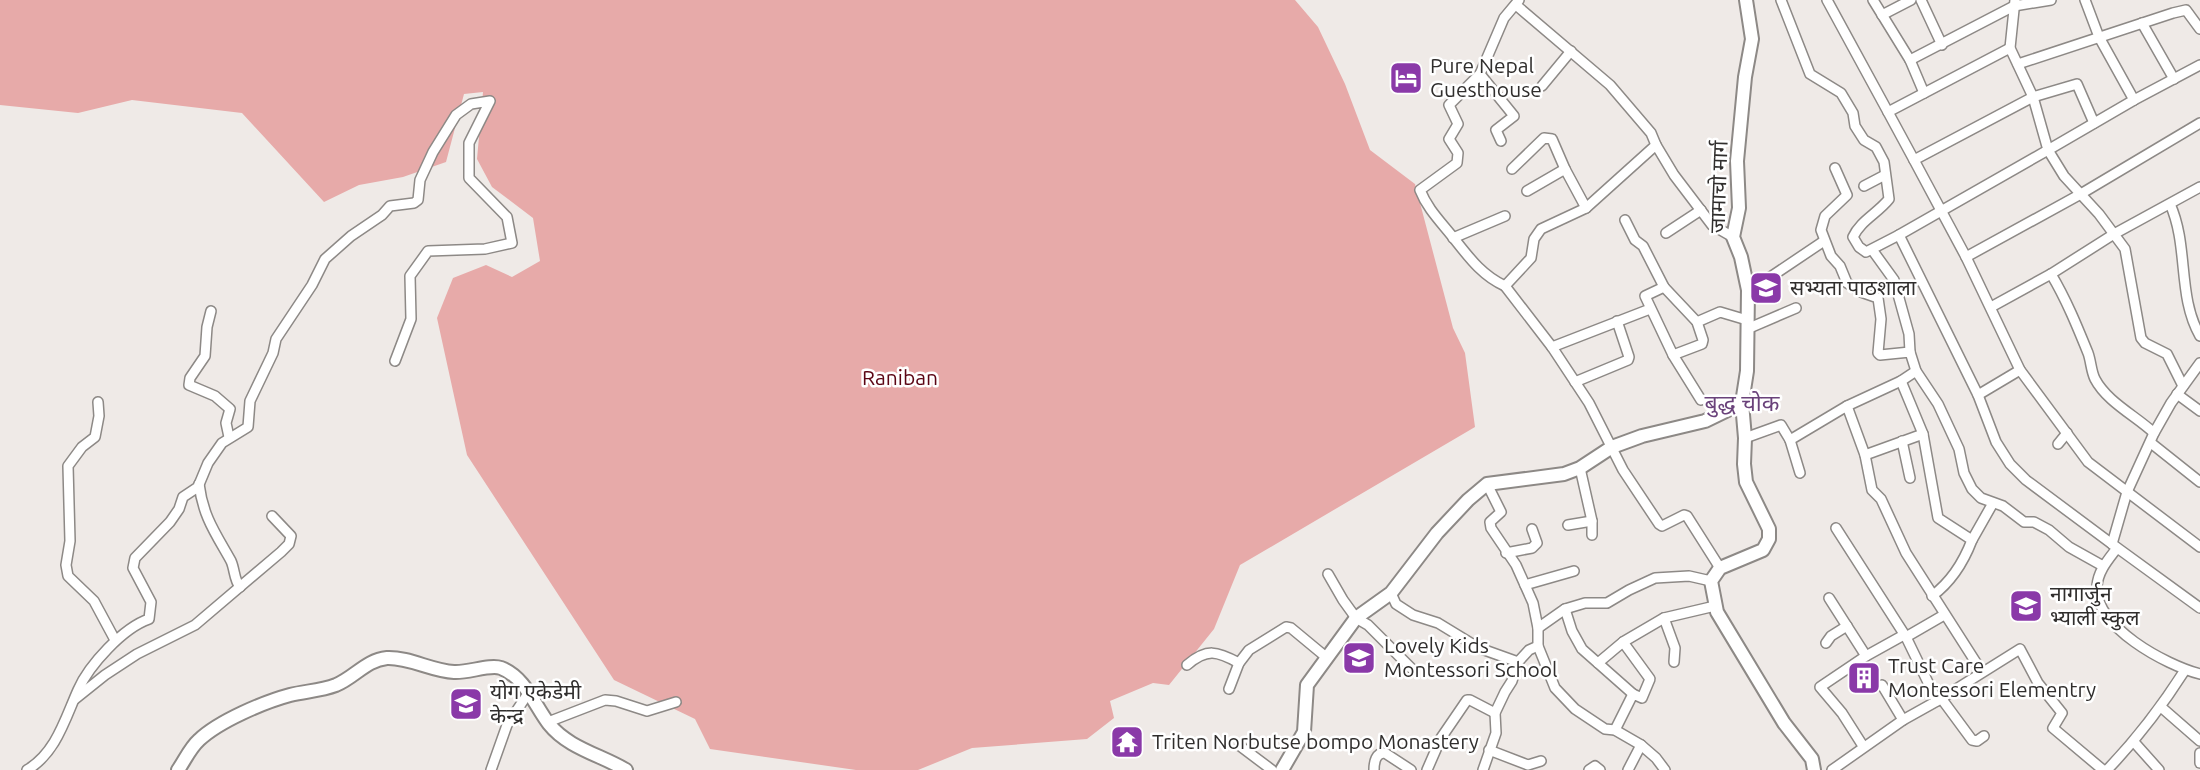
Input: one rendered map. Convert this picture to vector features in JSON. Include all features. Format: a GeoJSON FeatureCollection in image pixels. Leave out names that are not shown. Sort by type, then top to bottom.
{"type":"FeatureCollection","features":[{"type":"Feature","properties":{"kind":"street","name":"जामाचो मार्ग"},"geometry":{"type":"LineString","coordinates":[[1720,568],[1763,550],[1769,539],[1769,529],[1746,482],[1742,403],[1746,371],[1748,290],[1741,257],[1733,237],[1739,208],[1737,161],[1745,77],[1752,39],[1746,0]]}},
{"type":"Feature","properties":{"kind":"street"},"geometry":{"type":"LineString","coordinates":[[1781,0],[1810,74],[1841,93],[1853,113],[1859,133],[1864,140],[1876,147],[1884,162],[1889,199],[1880,211],[1857,228],[1853,237],[1858,247],[1866,253],[2200,65]]}},
{"type":"Feature","properties":{"kind":"street"},"geometry":{"type":"LineString","coordinates":[[1827,0],[1966,257],[2020,370],[2088,462],[2200,547]]}},
{"type":"Feature","properties":{"kind":"street"},"geometry":{"type":"LineString","coordinates":[[1873,0],[1910,60],[1924,93]]}},
{"type":"Feature","properties":{"kind":"street"},"geometry":{"type":"LineString","coordinates":[[1882,15],[1911,0]]}},
{"type":"Feature","properties":{"kind":"street"},"geometry":{"type":"LineString","coordinates":[[1920,0],[1942,45]]}},
{"type":"Feature","properties":{"kind":"street"},"geometry":{"type":"LineString","coordinates":[[1910,60],[1942,45],[2014,3],[2051,0]]}},
{"type":"Feature","properties":{"kind":"street"},"geometry":{"type":"LineString","coordinates":[[2085,0],[2099,37],[2134,100]]}},
{"type":"Feature","properties":{"kind":"street"},"geometry":{"type":"LineString","coordinates":[[1733,237],[1712,225],[1651,134],[1610,85],[1518,2],[1504,18],[1480,74],[1449,105],[1458,124],[1449,139],[1458,153],[1457,163],[1420,190],[1425,201],[1465,255],[1494,281],[1505,286],[1552,347],[1575,382],[1623,470],[1659,524],[1662,526],[1687,516],[1720,568],[1711,582],[1715,606],[1766,695],[1812,759],[1814,770]]}},
{"type":"Feature","properties":{"kind":"street"},"geometry":{"type":"LineString","coordinates":[[2014,3],[2010,48],[2033,97],[2048,150],[2064,176],[2099,214],[2127,252],[2141,338],[2167,354],[2180,390],[2200,411]]}},
{"type":"Feature","properties":{"kind":"street"},"geometry":{"type":"LineString","coordinates":[[2018,64],[2186,10],[2200,29]]}},
{"type":"Feature","properties":{"kind":"street"},"geometry":{"type":"LineString","coordinates":[[2141,23],[2174,79]]}},
{"type":"Feature","properties":{"kind":"street"},"geometry":{"type":"LineString","coordinates":[[1888,112],[2010,48]]}},
{"type":"Feature","properties":{"kind":"street"},"geometry":{"type":"LineString","coordinates":[[1542,86],[1571,51]]}},
{"type":"Feature","properties":{"kind":"street"},"geometry":{"type":"LineString","coordinates":[[1480,74],[1514,116],[1496,130],[1501,141]]}},
{"type":"Feature","properties":{"kind":"street"},"geometry":{"type":"LineString","coordinates":[[1914,160],[2033,97],[2077,84],[2094,123]]}},
{"type":"Feature","properties":{"kind":"street"},"geometry":{"type":"LineString","coordinates":[[27,770],[46,755],[57,738],[84,680],[115,640],[138,622],[149,619],[151,602],[133,568],[135,558],[170,522],[183,497],[199,484],[208,463],[222,443],[248,426],[250,401],[273,353],[276,339],[312,285],[325,259],[390,206],[418,200],[420,180],[433,152],[456,115],[471,104],[490,102],[468,144],[469,178],[507,217],[512,243],[485,249],[428,251],[411,276],[411,319],[395,361]]}},
{"type":"Feature","properties":{"kind":"street"},"geometry":{"type":"LineString","coordinates":[[1966,257],[2079,195],[2200,123]]}},
{"type":"Feature","properties":{"kind":"street"},"geometry":{"type":"LineString","coordinates":[[1512,169],[1544,138],[1552,139],[1586,208]]}},
{"type":"Feature","properties":{"kind":"street"},"geometry":{"type":"LineString","coordinates":[[1505,286],[1531,258],[1534,239],[1541,229],[1586,208],[1656,145]]}},
{"type":"Feature","properties":{"kind":"street"},"geometry":{"type":"LineString","coordinates":[[1835,168],[1847,195],[1822,221],[1824,241],[1831,256],[1840,265],[1847,283],[1878,298],[1881,319],[1878,353],[1910,352]]}},
{"type":"Feature","properties":{"kind":"street"},"geometry":{"type":"LineString","coordinates":[[1527,191],[1565,169]]}},
{"type":"Feature","properties":{"kind":"street"},"geometry":{"type":"LineString","coordinates":[[1864,186],[1885,175]]}},
{"type":"Feature","properties":{"kind":"street"},"geometry":{"type":"LineString","coordinates":[[1991,307],[2051,274],[2113,234],[2200,187]]}},
{"type":"Feature","properties":{"kind":"street"},"geometry":{"type":"LineString","coordinates":[[2169,204],[2179,234],[2190,314],[2200,336]]}},
{"type":"Feature","properties":{"kind":"street"},"geometry":{"type":"LineString","coordinates":[[1666,233],[1701,210]]}},
{"type":"Feature","properties":{"kind":"street"},"geometry":{"type":"LineString","coordinates":[[1453,238],[1505,216]]}},
{"type":"Feature","properties":{"kind":"street"},"geometry":{"type":"LineString","coordinates":[[1625,220],[1635,240],[1643,246],[1664,287],[1698,322],[1702,344],[1673,355]]}},
{"type":"Feature","properties":{"kind":"street"},"geometry":{"type":"LineString","coordinates":[[1899,235],[1978,395],[1996,442],[2010,464],[2026,480],[2200,608]]}},
{"type":"Feature","properties":{"kind":"street"},"geometry":{"type":"LineString","coordinates":[[1748,290],[1824,241]]}},
{"type":"Feature","properties":{"kind":"street"},"geometry":{"type":"LineString","coordinates":[[1872,251],[1894,280],[1916,371],[1938,404],[1959,449],[1964,473],[1972,489],[1981,498],[2003,506],[2024,522],[2043,526],[2069,547],[2103,566]]}},
{"type":"Feature","properties":{"kind":"street"},"geometry":{"type":"LineString","coordinates":[[2051,274],[2064,296],[2089,356],[2095,379],[2111,398],[2140,419],[2153,438],[2200,482]]}},
{"type":"Feature","properties":{"kind":"street"},"geometry":{"type":"LineString","coordinates":[[1664,287],[1646,295],[1650,309],[1700,400]]}},
{"type":"Feature","properties":{"kind":"street"},"geometry":{"type":"LineString","coordinates":[[1698,322],[1720,312],[1747,324],[1796,308]]}},
{"type":"Feature","properties":{"kind":"street"},"geometry":{"type":"LineString","coordinates":[[1552,347],[1650,309]]}},
{"type":"Feature","properties":{"kind":"street"},"geometry":{"type":"LineString","coordinates":[[211,311],[205,356],[190,378],[189,386],[215,396],[230,409],[226,424],[229,437]]}},
{"type":"Feature","properties":{"kind":"street"},"geometry":{"type":"LineString","coordinates":[[1575,382],[1628,359],[1617,321]]}},
{"type":"Feature","properties":{"kind":"street"},"geometry":{"type":"LineString","coordinates":[[2200,363],[2180,390],[2127,492],[2115,546],[2103,566],[2097,586],[2099,606],[2116,626],[2147,651],[2185,670],[2200,674]]}},
{"type":"Feature","properties":{"kind":"street"},"geometry":{"type":"LineString","coordinates":[[1978,395],[2020,370]]}},
{"type":"Feature","properties":{"kind":"street"},"geometry":{"type":"LineString","coordinates":[[1790,440],[1847,406],[1901,381],[1916,371]]}},
{"type":"Feature","properties":{"kind":"street"},"geometry":{"type":"LineString","coordinates":[[1901,381],[1923,434],[1938,518],[1972,540]]}},
{"type":"Feature","properties":{"kind":"street"},"geometry":{"type":"LineString","coordinates":[[99,402],[95,437],[82,447],[68,466],[70,541],[66,565],[68,576],[94,601],[115,640]]}},
{"type":"Feature","properties":{"kind":"street"},"geometry":{"type":"LineString","coordinates":[[1282,770],[1304,732],[1307,685],[1326,657],[1356,618],[1391,593],[1437,533],[1468,500],[1488,484],[1564,474],[1580,468],[1612,447],[1642,436],[1705,421],[1742,403]]}},
{"type":"Feature","properties":{"kind":"street"},"geometry":{"type":"LineString","coordinates":[[1847,406],[1865,455],[1872,490],[1881,499],[1906,553],[1932,596],[1982,671]]}},
{"type":"Feature","properties":{"kind":"street"},"geometry":{"type":"LineString","coordinates":[[1745,438],[1782,425],[1790,440],[1800,472]]}},
{"type":"Feature","properties":{"kind":"street"},"geometry":{"type":"LineString","coordinates":[[2058,444],[2067,433]]}},
{"type":"Feature","properties":{"kind":"street"},"geometry":{"type":"LineString","coordinates":[[1865,455],[1923,434]]}},
{"type":"Feature","properties":{"kind":"street"},"geometry":{"type":"LineString","coordinates":[[1902,441],[1910,478]]}},
{"type":"Feature","properties":{"kind":"street"},"geometry":{"type":"LineString","coordinates":[[1580,468],[1592,521],[1592,535]]}},
{"type":"Feature","properties":{"kind":"street"},"geometry":{"type":"LineString","coordinates":[[199,484],[203,509],[229,558],[236,583],[240,587]]}},
{"type":"Feature","properties":{"kind":"street"},"geometry":{"type":"LineString","coordinates":[[1488,484],[1501,512],[1490,522],[1490,528],[1516,565],[1533,603],[1538,646],[1555,688],[1576,709],[1605,729],[1615,730],[1641,745],[1665,770]]}},
{"type":"Feature","properties":{"kind":"street"},"geometry":{"type":"LineString","coordinates":[[1932,596],[1947,582],[1966,556],[1993,503]]}},
{"type":"Feature","properties":{"kind":"street"},"geometry":{"type":"LineString","coordinates":[[74,700],[137,654],[195,625],[289,544],[291,536],[288,536],[272,516]]}},
{"type":"Feature","properties":{"kind":"street"},"geometry":{"type":"LineString","coordinates":[[1568,525],[1592,521]]}},
{"type":"Feature","properties":{"kind":"street"},"geometry":{"type":"LineString","coordinates":[[1836,528],[1906,637],[1939,699],[1972,740],[1977,741],[1984,736]]}},
{"type":"Feature","properties":{"kind":"street"},"geometry":{"type":"LineString","coordinates":[[1506,553],[1532,548],[1537,543],[1532,529]]}},
{"type":"Feature","properties":{"kind":"street"},"geometry":{"type":"LineString","coordinates":[[1525,585],[1574,571]]}},
{"type":"Feature","properties":{"kind":"street"},"geometry":{"type":"LineString","coordinates":[[1328,574],[1356,618],[1368,625],[1411,668]]}},
{"type":"Feature","properties":{"kind":"street"},"geometry":{"type":"LineString","coordinates":[[1538,628],[1565,609],[1586,603],[1607,603],[1655,578],[1689,576],[1711,582]]}},
{"type":"Feature","properties":{"kind":"street"},"geometry":{"type":"LineString","coordinates":[[1391,593],[1396,604],[1413,615],[1438,623],[1479,648],[1518,663]]}},
{"type":"Feature","properties":{"kind":"street"},"geometry":{"type":"LineString","coordinates":[[1829,598],[1866,656]]}},
{"type":"Feature","properties":{"kind":"street"},"geometry":{"type":"LineString","coordinates":[[1598,663],[1623,642],[1664,618],[1715,606]]}},
{"type":"Feature","properties":{"kind":"street"},"geometry":{"type":"LineString","coordinates":[[1565,609],[1572,631],[1582,649],[1633,694],[1642,698],[1650,679],[1623,642]]}},
{"type":"Feature","properties":{"kind":"street"},"geometry":{"type":"LineString","coordinates":[[1863,746],[1842,713],[1820,687],[1866,656],[1944,615]]}},
{"type":"Feature","properties":{"kind":"street"},"geometry":{"type":"LineString","coordinates":[[1664,618],[1675,648],[1674,663]]}},
{"type":"Feature","properties":{"kind":"street"},"geometry":{"type":"LineString","coordinates":[[1826,643],[1831,636],[1847,626]]}},
{"type":"Feature","properties":{"kind":"street"},"geometry":{"type":"LineString","coordinates":[[1229,689],[1239,663],[1253,646],[1286,627],[1291,628],[1326,657]]}},
{"type":"Feature","properties":{"kind":"street"},"geometry":{"type":"LineString","coordinates":[[1483,770],[1496,733],[1495,713],[1504,692],[1512,681],[1518,663],[1529,650],[1538,646]]}},
{"type":"Feature","properties":{"kind":"street"},"geometry":{"type":"LineString","coordinates":[[1832,770],[1863,746],[2017,649],[2022,650],[2038,683],[2062,713],[2053,728],[2105,770],[2134,742],[2185,670]]}},
{"type":"Feature","properties":{"kind":"street"},"geometry":{"type":"LineString","coordinates":[[1187,665],[1200,654],[1208,653],[1223,654],[1239,663]]}},
{"type":"Feature","properties":{"kind":"street"},"geometry":{"type":"LineString","coordinates":[[178,770],[199,740],[212,730],[271,700],[301,692],[321,691],[340,683],[377,659],[391,658],[451,672],[496,667],[508,672],[529,692],[548,722],[567,741],[626,770]]}},
{"type":"Feature","properties":{"kind":"street"},"geometry":{"type":"LineString","coordinates":[[1882,685],[1903,720]]}},
{"type":"Feature","properties":{"kind":"street"},"geometry":{"type":"LineString","coordinates":[[491,770],[507,725],[529,692]]}},
{"type":"Feature","properties":{"kind":"street"},"geometry":{"type":"LineString","coordinates":[[1615,730],[1633,694]]}},
{"type":"Feature","properties":{"kind":"street"},"geometry":{"type":"LineString","coordinates":[[548,722],[605,700],[648,711],[676,702]]}},
{"type":"Feature","properties":{"kind":"street"},"geometry":{"type":"LineString","coordinates":[[1427,770],[1441,738],[1467,701],[1470,700],[1495,713]]}},
{"type":"Feature","properties":{"kind":"street"},"geometry":{"type":"LineString","coordinates":[[2161,707],[2200,741]]}},
{"type":"Feature","properties":{"kind":"street"},"geometry":{"type":"LineString","coordinates":[[2134,742],[2159,770]]}},
{"type":"Feature","properties":{"kind":"street"},"geometry":{"type":"LineString","coordinates":[[1628,770],[1641,745]]}},
{"type":"Feature","properties":{"kind":"street"},"geometry":{"type":"LineString","coordinates":[[1240,746],[1272,770]]}},
{"type":"Feature","properties":{"kind":"street"},"geometry":{"type":"LineString","coordinates":[[1489,750],[1528,765],[1541,761]]}},
{"type":"Feature","properties":{"kind":"street"},"geometry":{"type":"LineString","coordinates":[[1374,770],[1377,755],[1381,753],[1411,770]]}},
{"type":"Feature","properties":{"kind":"street"},"geometry":{"type":"LineString","coordinates":[[2200,753],[2200,763]]}},
{"type":"Feature","properties":{"kind":"street"},"geometry":{"type":"LineString","coordinates":[[1589,770],[1594,766],[1600,770]]}},
{"type":"Feature","properties":{"kind":"green space","name":"Raniban"},"geometry":{"type":"Polygon","coordinates":[[[0,0],[1295,0],[1318,27],[1345,84],[1370,150],[1415,184],[1453,328],[1465,353],[1475,427],[1240,565],[1214,629],[1169,685],[1153,683],[1110,701],[1114,718],[1087,739],[972,748],[918,770],[856,770],[710,749],[695,719],[614,680],[467,455],[437,318],[453,278],[486,265],[512,277],[540,261],[533,218],[492,187],[477,159],[483,92],[464,94],[446,162],[403,177],[359,185],[324,202],[242,113],[132,100],[78,113],[0,105],[0,0]]]}},
{"type":"Feature","properties":{"kind":"place","name":"Pure Nepal Guesthouse"},"geometry":{"type":"Point","coordinates":[1406,78]}},
{"type":"Feature","properties":{"kind":"place","name":"सभ्यता पाठशाला"},"geometry":{"type":"Point","coordinates":[1766,288]}},
{"type":"Feature","properties":{"kind":"place","name":"नागार्जुन भ्याली स्कुल"},"geometry":{"type":"Point","coordinates":[2026,606]}},
{"type":"Feature","properties":{"kind":"place","name":"Lovely Kids Montessori School"},"geometry":{"type":"Point","coordinates":[1359,658]}},
{"type":"Feature","properties":{"kind":"place","name":"Trust Care Montessori Elementry"},"geometry":{"type":"Point","coordinates":[1864,678]}},
{"type":"Feature","properties":{"kind":"place","name":"योग एकेडेमी केन्द्र"},"geometry":{"type":"Point","coordinates":[466,704]}},
{"type":"Feature","properties":{"kind":"place","name":"Triten Norbutse bompo Monastery"},"geometry":{"type":"Point","coordinates":[1127,742]}},
{"type":"Feature","properties":{"kind":"district","name":"बुद्ध चोक"},"geometry":{"type":"Point","coordinates":[1742,403]}}]}
